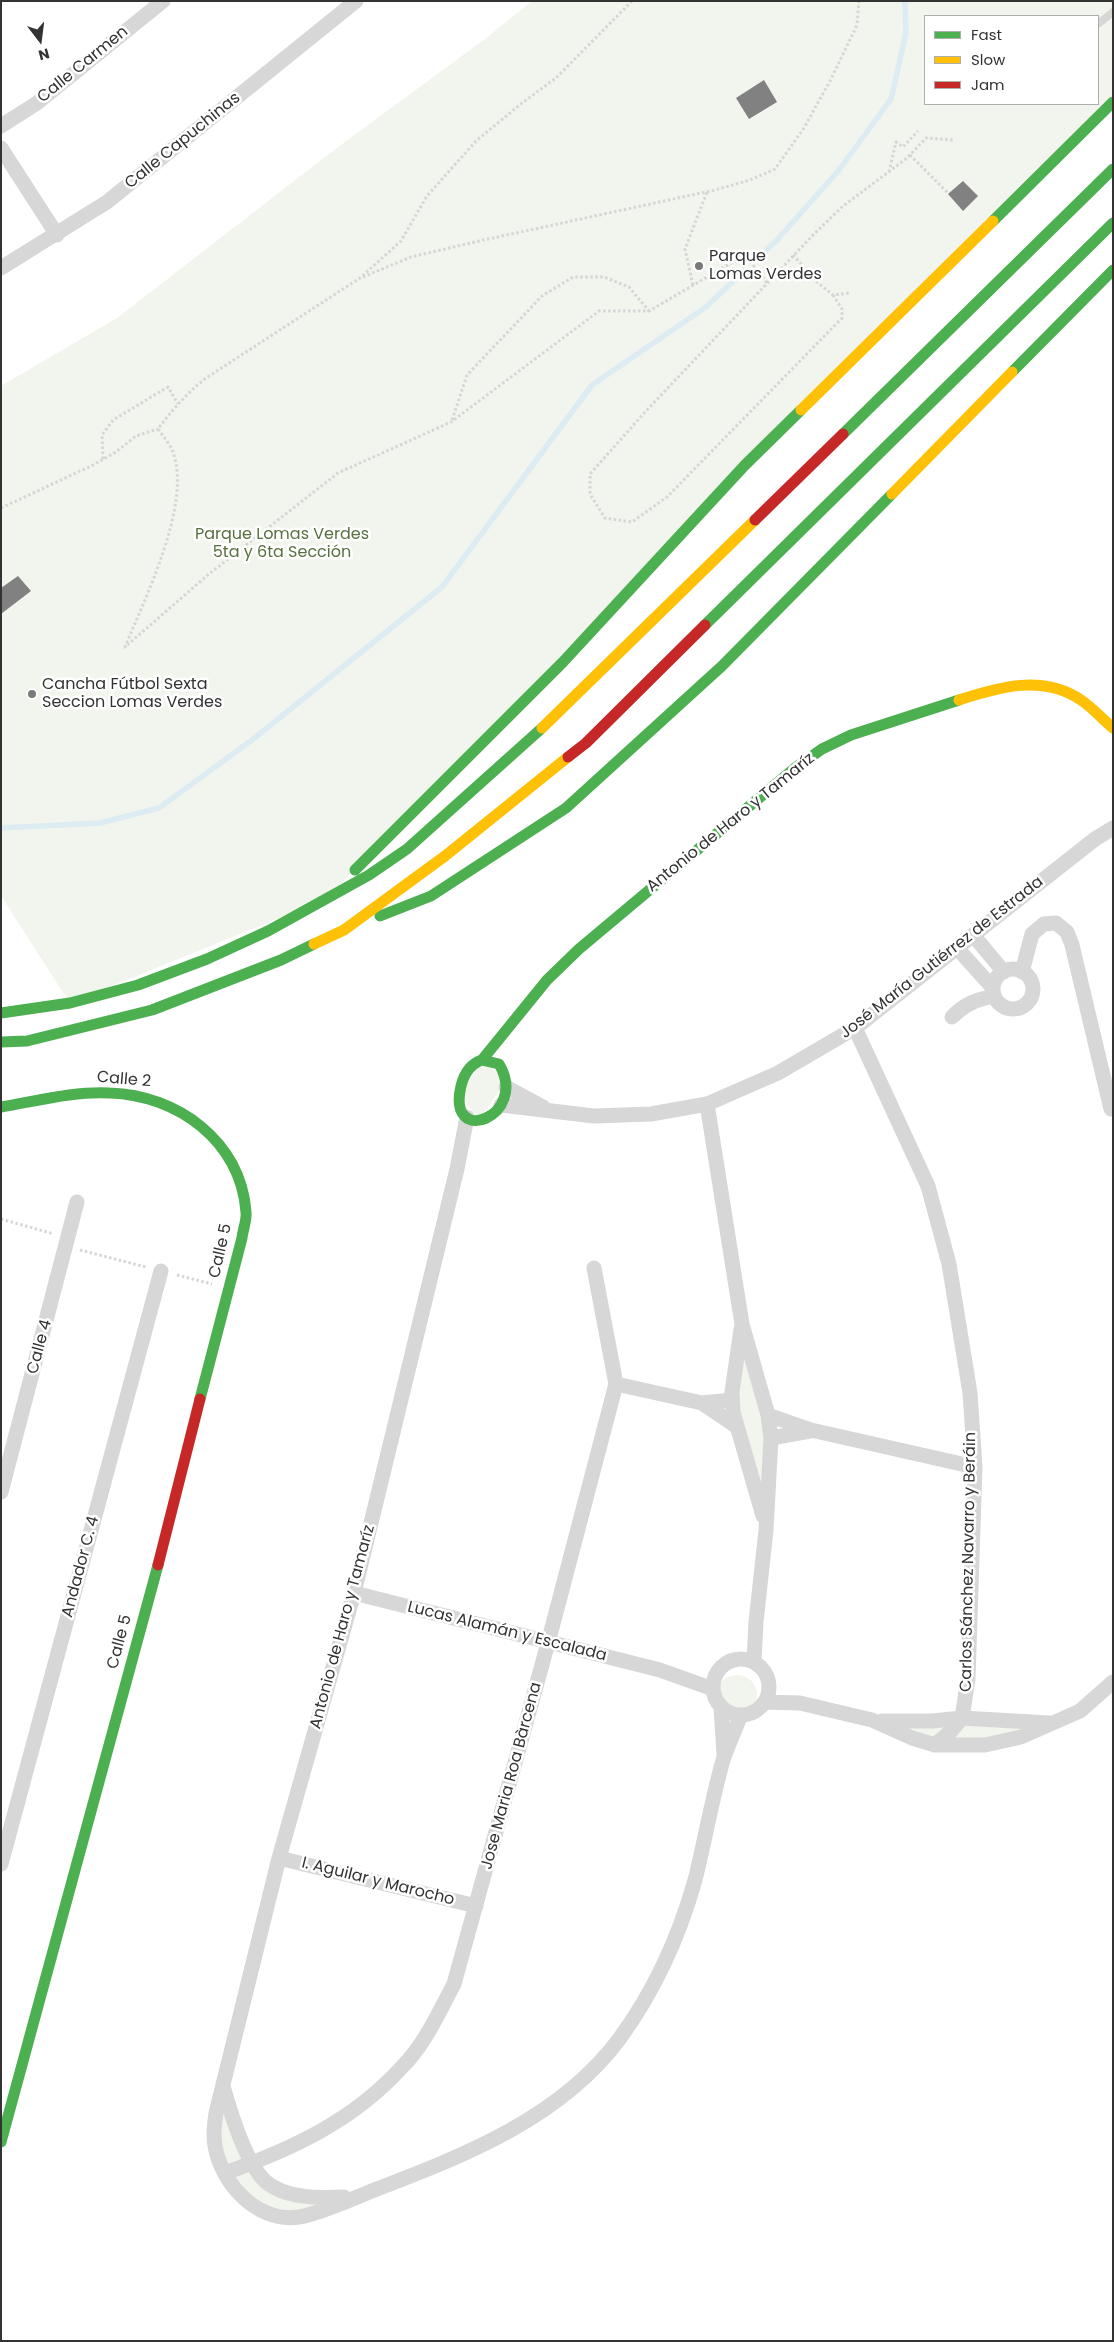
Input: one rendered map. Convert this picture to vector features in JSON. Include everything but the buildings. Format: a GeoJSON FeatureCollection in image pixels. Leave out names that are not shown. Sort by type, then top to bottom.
{"type":"FeatureCollection","features":[{"type":"Feature","properties":{"kind":"main road"},"geometry":{"type":"LineString","coordinates":[[326,899],[563,662],[745,465],[1113,102]]}},
{"type":"Feature","properties":{"kind":"main road"},"geometry":{"type":"LineString","coordinates":[[1,1013],[70,1004],[138,985],[207,959],[268,931],[369,875],[407,849],[444,818],[564,708],[1113,169]]}},
{"type":"Feature","properties":{"kind":"main road"},"geometry":{"type":"LineString","coordinates":[[344,930],[445,856],[586,743],[1113,223]]}},
{"type":"Feature","properties":{"kind":"main road"},"geometry":{"type":"LineString","coordinates":[[1,1042],[27,1040],[56,1034],[152,1010],[281,960],[344,930],[431,896],[566,808],[722,666],[1113,270]]}},
{"type":"Feature","properties":{"kind":"main road","name":"Antonio de Haro y Tamaríz"},"geometry":{"type":"LineString","coordinates":[[482,1060],[548,980],[579,949],[795,768],[822,749],[860,732],[997,688],[1021,683],[1046,685],[1078,697],[1111,729]]}},
{"type":"Feature","properties":{"kind":"main road","name":"Antonio de Haro y Tamaríz"},"geometry":{"type":"LineString","coordinates":[[498,1064],[505,1032]]}},
{"type":"Feature","properties":{"kind":"main road"},"geometry":{"type":"LineString","coordinates":[[482,1060],[498,1064],[506,1080],[506,1087],[498,1112],[494,1116],[473,1119],[460,1102],[461,1085],[472,1064],[482,1060]]}},
{"type":"Feature","properties":{"kind":"main road","name":"Calle 2"},"geometry":{"type":"LineString","coordinates":[[1,1107],[88,1094],[125,1093],[148,1098],[192,1116],[226,1150]]}},
{"type":"Feature","properties":{"kind":"main road","name":"Calle 5"},"geometry":{"type":"LineString","coordinates":[[1,2142],[161,1554],[242,1238],[246,1214],[243,1189],[226,1150]]}},
{"type":"Feature","properties":{"kind":"street","name":"Calle Carmen"},"geometry":{"type":"LineString","coordinates":[[1,126],[37,103],[163,1]]}},
{"type":"Feature","properties":{"kind":"street","name":"Calle Capuchinas"},"geometry":{"type":"LineString","coordinates":[[1,268],[58,235],[108,202],[356,1]]}},
{"type":"Feature","properties":{"kind":"street"},"geometry":{"type":"LineString","coordinates":[[1,148],[58,235]]}},
{"type":"Feature","properties":{"kind":"street","name":"José María Gutiérrez de Estrada"},"geometry":{"type":"LineString","coordinates":[[1095,839],[1113,817]]}},
{"type":"Feature","properties":{"kind":"street","name":"José María Gutiérrez de Estrada"},"geometry":{"type":"LineString","coordinates":[[501,1105],[594,1116],[651,1114],[707,1104],[778,1073],[855,1028],[1095,839],[1113,828]]}},
{"type":"Feature","properties":{"kind":"street"},"geometry":{"type":"LineString","coordinates":[[1022,972],[1032,934],[1044,924],[1056,924],[1067,932],[1072,945],[1111,1109]]}},
{"type":"Feature","properties":{"kind":"street"},"geometry":{"type":"LineString","coordinates":[[973,935],[1004,972]]}},
{"type":"Feature","properties":{"kind":"street"},"geometry":{"type":"LineString","coordinates":[[957,948],[993,992],[999,1004],[1008,1009],[1018,1009],[1026,1004],[1032,996],[1033,987],[1029,978],[1022,972],[1013,970],[1004,972],[996,979],[993,992]]}},
{"type":"Feature","properties":{"kind":"street"},"geometry":{"type":"LineString","coordinates":[[952,1017],[963,1006],[993,992]]}},
{"type":"Feature","properties":{"kind":"street","name":"Carlos Sánchez Navarro y Beráin"},"geometry":{"type":"LineString","coordinates":[[855,1028],[928,1186],[949,1264],[970,1393],[974,1467],[968,1679],[962,1718]]}},
{"type":"Feature","properties":{"kind":"street","name":"José María Gutiérrez de Estrada"},"geometry":{"type":"LineString","coordinates":[[506,1087],[551,1112]]}},
{"type":"Feature","properties":{"kind":"street"},"geometry":{"type":"LineString","coordinates":[[707,1104],[742,1324],[768,1415],[772,1443],[766,1530],[756,1622],[747,1660]]}},
{"type":"Feature","properties":{"kind":"street","name":"Antonio de Haro y Tamaríz"},"geometry":{"type":"LineString","coordinates":[[473,1119],[457,1169],[354,1593],[279,1858],[222,2084],[214,2136],[225,2173],[244,2200],[263,2211],[278,2216],[298,2217],[356,2197],[447,2162],[494,2140],[538,2113],[583,2078],[619,2039],[654,1989],[677,1933],[694,1881],[724,1758],[741,1715]]}},
{"type":"Feature","properties":{"kind":"street","name":"Calle 4"},"geometry":{"type":"LineString","coordinates":[[1,1492],[77,1202]]}},
{"type":"Feature","properties":{"kind":"street","name":"Jose Maria Roa Bàrcena"},"geometry":{"type":"LineString","coordinates":[[225,2173],[319,2134],[362,2105],[403,2067],[431,2027],[454,1984],[548,1643],[616,1384],[594,1268]]}},
{"type":"Feature","properties":{"kind":"street","name":"Andador C. 4"},"geometry":{"type":"LineString","coordinates":[[1,1864],[161,1271]]}},
{"type":"Feature","properties":{"kind":"street"},"geometry":{"type":"LineString","coordinates":[[742,1324],[732,1396],[736,1426],[766,1530]]}},
{"type":"Feature","properties":{"kind":"street"},"geometry":{"type":"LineString","coordinates":[[616,1384],[702,1403],[736,1426]]}},
{"type":"Feature","properties":{"kind":"street"},"geometry":{"type":"LineString","coordinates":[[702,1403],[732,1396],[738,1386],[746,1384],[755,1386],[761,1391]]}},
{"type":"Feature","properties":{"kind":"street"},"geometry":{"type":"LineString","coordinates":[[768,1415],[811,1430],[974,1467]]}},
{"type":"Feature","properties":{"kind":"street"},"geometry":{"type":"LineString","coordinates":[[745,1452],[759,1456],[772,1443],[811,1430]]}},
{"type":"Feature","properties":{"kind":"street","name":"Lucas Alamán y Escalada"},"geometry":{"type":"LineString","coordinates":[[354,1593],[548,1643],[714,1682]]}},
{"type":"Feature","properties":{"kind":"street"},"geometry":{"type":"LineString","coordinates":[[747,1660],[762,1667],[769,1683],[769,1694],[765,1702],[752,1713],[732,1714],[721,1707],[715,1699],[714,1682],[726,1664],[747,1660]]}},
{"type":"Feature","properties":{"kind":"street"},"geometry":{"type":"LineString","coordinates":[[765,1702],[800,1703],[872,1720],[912,1738],[935,1744],[985,1745],[1021,1737],[1080,1711],[1113,1682]]}},
{"type":"Feature","properties":{"kind":"street"},"geometry":{"type":"LineString","coordinates":[[769,1683],[800,1703]]}},
{"type":"Feature","properties":{"kind":"street","name":"Antonio de Haro y Tamaríz"},"geometry":{"type":"LineString","coordinates":[[721,1707],[724,1758]]}},
{"type":"Feature","properties":{"kind":"street"},"geometry":{"type":"LineString","coordinates":[[935,1744],[950,1732],[962,1718]]}},
{"type":"Feature","properties":{"kind":"street"},"geometry":{"type":"LineString","coordinates":[[872,1720],[925,1722],[962,1718],[1053,1723]]}},
{"type":"Feature","properties":{"kind":"street","name":"I. Aguilar y Marocho"},"geometry":{"type":"LineString","coordinates":[[279,1858],[476,1906]]}},
{"type":"Feature","properties":{"kind":"street","name":"Antonio de Haro y Tamaríz"},"geometry":{"type":"LineString","coordinates":[[222,2084],[235,2126],[253,2163],[265,2181],[284,2191],[317,2198],[356,2197]]}},
{"type":"Feature","properties":{"kind":"lane"},"geometry":{"type":"LineString","coordinates":[[1099,23],[1113,12]]}},
{"type":"Feature","properties":{"kind":"path"},"geometry":{"type":"LineString","coordinates":[[1,508],[103,459],[136,436],[158,429],[178,404],[206,378],[360,278],[401,241],[427,196],[476,141],[556,78],[632,1]]}},
{"type":"Feature","properties":{"kind":"path"},"geometry":{"type":"LineString","coordinates":[[360,278],[411,258],[430,253],[708,191],[750,180],[776,169],[804,128],[831,80],[857,25],[859,1]]}},
{"type":"Feature","properties":{"kind":"path"},"geometry":{"type":"LineString","coordinates":[[889,172],[896,142],[903,147],[918,131]]}},
{"type":"Feature","properties":{"kind":"path"},"geometry":{"type":"LineString","coordinates":[[793,255],[817,282],[833,295],[842,309],[842,318],[667,497],[632,522],[605,518],[590,494],[590,474],[594,467],[793,255],[844,206],[910,156],[926,138],[954,140]]}},
{"type":"Feature","properties":{"kind":"path"},"geometry":{"type":"LineString","coordinates":[[910,156],[948,193]]}},
{"type":"Feature","properties":{"kind":"path"},"geometry":{"type":"LineString","coordinates":[[693,285],[685,249],[708,191]]}},
{"type":"Feature","properties":{"kind":"path"},"geometry":{"type":"LineString","coordinates":[[158,429],[172,451],[178,481],[166,547],[125,647],[209,574],[338,473],[451,422],[599,311],[649,311],[745,255],[767,283]]}},
{"type":"Feature","properties":{"kind":"path"},"geometry":{"type":"LineString","coordinates":[[451,422],[467,375],[542,296],[573,277],[604,277],[629,287],[649,311]]}},
{"type":"Feature","properties":{"kind":"path"},"geometry":{"type":"LineString","coordinates":[[833,295],[849,293]]}},
{"type":"Feature","properties":{"kind":"path"},"geometry":{"type":"LineString","coordinates":[[103,459],[102,435],[114,420],[168,387],[178,404]]}},
{"type":"Feature","properties":{"kind":"path"},"geometry":{"type":"LineString","coordinates":[[1,1219],[68,1238]]}},
{"type":"Feature","properties":{"kind":"green space","name":"Parque Lomas Verdes 5ta y 6ta Sección"},"geometry":{"type":"Polygon","coordinates":[[[532,1],[1113,1],[1113,100],[326,899],[70,1003],[1,896],[1,386],[117,318],[338,147],[485,39],[532,1]]]}},
{"type":"Feature","properties":{"kind":"green space"},"geometry":{"type":"Polygon","coordinates":[[[482,1060],[506,1080],[480,1120],[460,1096],[482,1060]]]}},
{"type":"Feature","properties":{"kind":"green space"},"geometry":{"type":"Polygon","coordinates":[[[742,1324],[768,1415],[766,1530],[736,1426],[742,1324]]]}},
{"type":"Feature","properties":{"kind":"green space"},"geometry":{"type":"Polygon","coordinates":[[[737,1675],[751,1681],[757,1695],[751,1709],[737,1715],[723,1709],[717,1695],[723,1681],[737,1675]]]}},
{"type":"Feature","properties":{"kind":"green space"},"geometry":{"type":"Polygon","coordinates":[[[872,1720],[1053,1723],[1021,1737],[935,1745],[872,1720]]]}},
{"type":"Feature","properties":{"kind":"green space"},"geometry":{"type":"Polygon","coordinates":[[[222,2084],[253,2163],[284,2191],[356,2197],[298,2217],[263,2211],[225,2173],[216,2113],[222,2084]]]}},
{"type":"Feature","properties":{"kind":"waterway"},"geometry":{"type":"LineString","coordinates":[[759,257],[777,240],[839,170],[891,99],[906,33],[905,1]]}},
{"type":"Feature","properties":{"kind":"waterway"},"geometry":{"type":"LineString","coordinates":[[1,828],[100,823],[159,808],[252,740],[442,587],[592,385],[706,307],[745,270]]}},
{"type":"Feature","properties":{"kind":"traffic: fast"},"geometry":{"type":"LineString","coordinates":[[993,221],[1113,102]]}},
{"type":"Feature","properties":{"kind":"traffic: fast"},"geometry":{"type":"LineString","coordinates":[[843,434],[1113,169]]}},
{"type":"Feature","properties":{"kind":"traffic: fast"},"geometry":{"type":"LineString","coordinates":[[705,625],[1113,223]]}},
{"type":"Feature","properties":{"kind":"traffic: fast"},"geometry":{"type":"LineString","coordinates":[[1012,372],[1113,270]]}},
{"type":"Feature","properties":{"kind":"traffic: fast"},"geometry":{"type":"LineString","coordinates":[[355,870],[563,662],[745,465],[801,410]]}},
{"type":"Feature","properties":{"kind":"traffic: fast"},"geometry":{"type":"LineString","coordinates":[[380,916],[431,896],[566,808],[722,666],[892,494]]}},
{"type":"Feature","properties":{"kind":"traffic: fast"},"geometry":{"type":"LineString","coordinates":[[482,1060],[547,980],[579,949],[795,768],[822,749],[851,735],[959,700]]}},
{"type":"Feature","properties":{"kind":"traffic: fast"},"geometry":{"type":"LineString","coordinates":[[1,1013],[70,1003],[138,985],[207,959],[268,931],[369,875],[407,849],[542,728]]}},
{"type":"Feature","properties":{"kind":"traffic: fast"},"geometry":{"type":"LineString","coordinates":[[1,1042],[27,1041],[152,1010],[281,960],[314,944]]}},
{"type":"Feature","properties":{"kind":"traffic: fast"},"geometry":{"type":"LineString","coordinates":[[482,1060],[499,1064],[506,1082],[504,1098],[497,1110],[486,1118],[475,1120],[465,1116],[460,1105],[461,1086],[468,1070],[482,1060]]}},
{"type":"Feature","properties":{"kind":"traffic: fast"},"geometry":{"type":"LineString","coordinates":[[1,1107],[83,1094],[110,1093],[135,1096],[159,1102],[181,1113],[201,1127],[218,1144],[232,1164],[241,1187],[246,1218],[200,1399]]}},
{"type":"Feature","properties":{"kind":"traffic: fast"},"geometry":{"type":"LineString","coordinates":[[1,2142],[158,1565]]}},
{"type":"Feature","properties":{"kind":"traffic: slow"},"geometry":{"type":"LineString","coordinates":[[801,410],[993,221]]}},
{"type":"Feature","properties":{"kind":"traffic: slow"},"geometry":{"type":"LineString","coordinates":[[892,494],[1012,372]]}},
{"type":"Feature","properties":{"kind":"traffic: slow"},"geometry":{"type":"LineString","coordinates":[[542,728],[755,520]]}},
{"type":"Feature","properties":{"kind":"traffic: slow"},"geometry":{"type":"LineString","coordinates":[[959,700],[1005,687],[1021,685],[1052,687],[1066,692],[1090,706],[1113,728]]}},
{"type":"Feature","properties":{"kind":"traffic: slow"},"geometry":{"type":"LineString","coordinates":[[314,944],[344,930],[445,856],[568,757]]}},
{"type":"Feature","properties":{"kind":"traffic: jam"},"geometry":{"type":"LineString","coordinates":[[755,520],[843,434]]}},
{"type":"Feature","properties":{"kind":"traffic: jam"},"geometry":{"type":"LineString","coordinates":[[568,757],[586,743],[705,625]]}},
{"type":"Feature","properties":{"kind":"traffic: jam"},"geometry":{"type":"LineString","coordinates":[[158,1565],[200,1399]]}},
{"type":"Feature","properties":{"kind":"place","name":"Parque Lomas Verdes"},"geometry":{"type":"Point","coordinates":[699,266]}},
{"type":"Feature","properties":{"kind":"place","name":"Cancha Fútbol Sexta Seccion Lomas Verdes"},"geometry":{"type":"Point","coordinates":[32,694]}}]}
